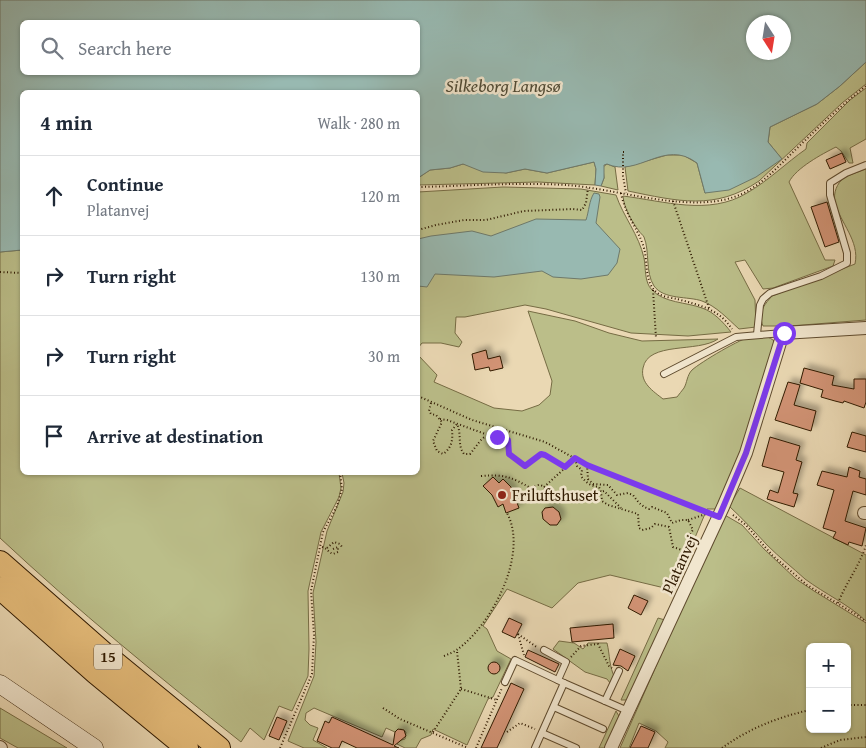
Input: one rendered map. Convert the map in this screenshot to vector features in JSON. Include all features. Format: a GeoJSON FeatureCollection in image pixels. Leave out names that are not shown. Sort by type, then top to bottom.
{"type":"FeatureCollection","features":[{"type":"Feature","properties":{"kind":"highway","name":"15"},"geometry":{"type":"LineString","coordinates":[[0,562],[94,645],[219,748]]}},
{"type":"Feature","properties":{"kind":"highway","name":"15"},"geometry":{"type":"LineString","coordinates":[[0,588],[96,673],[187,748]]}},
{"type":"Feature","properties":{"kind":"main road"},"geometry":{"type":"LineString","coordinates":[[0,684],[94,748]]}},
{"type":"Feature","properties":{"kind":"street"},"geometry":{"type":"LineString","coordinates":[[784,333],[866,328]]}},
{"type":"Feature","properties":{"kind":"street","name":"Platanvej"},"geometry":{"type":"LineString","coordinates":[[611,748],[716,512],[746,453],[784,333]]}},
{"type":"Feature","properties":{"kind":"lane"},"geometry":{"type":"LineString","coordinates":[[757,334],[760,305],[763,299],[770,293],[821,276],[847,263],[847,253],[829,187],[830,183],[836,178],[866,165]]}},
{"type":"Feature","properties":{"kind":"lane"},"geometry":{"type":"LineString","coordinates":[[664,374],[736,337],[784,333]]}},
{"type":"Feature","properties":{"kind":"lane"},"geometry":{"type":"LineString","coordinates":[[535,748],[554,707],[566,662],[544,650]]}},
{"type":"Feature","properties":{"kind":"lane"},"geometry":{"type":"LineString","coordinates":[[505,682],[515,660],[628,711]]}},
{"type":"Feature","properties":{"kind":"lane"},"geometry":{"type":"LineString","coordinates":[[605,701],[619,671]]}},
{"type":"Feature","properties":{"kind":"lane"},"geometry":{"type":"LineString","coordinates":[[554,707],[603,729]]}},
{"type":"Feature","properties":{"kind":"lane"},"geometry":{"type":"LineString","coordinates":[[542,733],[576,748]]}},
{"type":"Feature","properties":{"kind":"path"},"geometry":{"type":"LineString","coordinates":[[420,187],[531,184],[588,188],[673,201],[714,202],[734,198],[766,178],[845,102],[866,86]]}},
{"type":"Feature","properties":{"kind":"path"},"geometry":{"type":"LineString","coordinates":[[624,152],[622,152],[623,176],[626,193]]}},
{"type":"Feature","properties":{"kind":"path"},"geometry":{"type":"LineString","coordinates":[[420,230],[455,222],[486,220],[524,211],[582,210],[586,203],[588,188]]}},
{"type":"Feature","properties":{"kind":"path"},"geometry":{"type":"LineString","coordinates":[[621,193],[622,203],[641,239],[649,281],[653,289],[660,295],[710,308],[727,322],[736,337]]}},
{"type":"Feature","properties":{"kind":"path"},"geometry":{"type":"LineString","coordinates":[[673,201],[710,308]]}},
{"type":"Feature","properties":{"kind":"path"},"geometry":{"type":"LineString","coordinates":[[0,272],[20,273]]}},
{"type":"Feature","properties":{"kind":"path"},"geometry":{"type":"LineString","coordinates":[[653,289],[656,338]]}},
{"type":"Feature","properties":{"kind":"path"},"geometry":{"type":"LineString","coordinates":[[420,397],[472,420],[545,442],[587,465],[716,512],[746,525],[772,555],[807,585],[866,622]]}},
{"type":"Feature","properties":{"kind":"path"},"geometry":{"type":"LineString","coordinates":[[432,402],[429,411],[440,419],[442,425],[432,441],[437,451],[441,453],[446,452],[450,447],[453,436],[452,430],[457,424]]}},
{"type":"Feature","properties":{"kind":"path"},"geometry":{"type":"LineString","coordinates":[[440,419],[508,440],[509,454],[525,466],[541,454],[565,467]]}},
{"type":"Feature","properties":{"kind":"path"},"geometry":{"type":"LineString","coordinates":[[457,424],[460,430],[460,450],[464,454],[470,454],[481,438],[490,436]]}},
{"type":"Feature","properties":{"kind":"path"},"geometry":{"type":"LineString","coordinates":[[575,459],[577,466],[582,470],[580,476],[599,487],[602,501],[608,505],[638,514],[639,528],[642,530],[651,528],[655,524],[663,524],[669,527],[673,547],[685,551],[690,544],[690,534],[693,530],[688,520]]}},
{"type":"Feature","properties":{"kind":"path"},"geometry":{"type":"LineString","coordinates":[[544,487],[575,459]]}},
{"type":"Feature","properties":{"kind":"path"},"geometry":{"type":"LineString","coordinates":[[587,465],[588,479],[593,485]]}},
{"type":"Feature","properties":{"kind":"path"},"geometry":{"type":"LineString","coordinates":[[481,476],[500,474],[515,479],[532,490],[534,497],[540,499],[546,495],[544,487]]}},
{"type":"Feature","properties":{"kind":"path"},"geometry":{"type":"LineString","coordinates":[[280,748],[312,674],[314,635],[311,591],[323,532],[337,506],[342,489],[340,475]]}},
{"type":"Feature","properties":{"kind":"path"},"geometry":{"type":"LineString","coordinates":[[532,490],[538,485],[544,487]]}},
{"type":"Feature","properties":{"kind":"path"},"geometry":{"type":"LineString","coordinates":[[593,485],[608,485],[617,495],[628,493],[633,495],[642,506],[667,513],[672,523],[716,512]]}},
{"type":"Feature","properties":{"kind":"path"},"geometry":{"type":"LineString","coordinates":[[601,492],[604,491],[621,508]]}},
{"type":"Feature","properties":{"kind":"path"},"geometry":{"type":"LineString","coordinates":[[444,656],[457,650],[474,634],[491,610],[507,578],[513,545],[512,528],[507,513]]}},
{"type":"Feature","properties":{"kind":"path"},"geometry":{"type":"LineString","coordinates":[[327,548],[334,542],[342,547]]}},
{"type":"Feature","properties":{"kind":"path"},"geometry":{"type":"LineString","coordinates":[[837,604],[847,582],[862,558],[866,545]]}},
{"type":"Feature","properties":{"kind":"path"},"geometry":{"type":"LineString","coordinates":[[321,546],[327,548],[330,553],[338,552],[338,547],[333,549]]}},
{"type":"Feature","properties":{"kind":"path"},"geometry":{"type":"LineString","coordinates":[[520,663],[524,656],[518,634],[532,645],[544,650]]}},
{"type":"Feature","properties":{"kind":"path"},"geometry":{"type":"LineString","coordinates":[[566,662],[581,646],[598,644],[609,666],[619,671]]}},
{"type":"Feature","properties":{"kind":"path"},"geometry":{"type":"LineString","coordinates":[[433,732],[461,688],[457,650]]}},
{"type":"Feature","properties":{"kind":"path"},"geometry":{"type":"LineString","coordinates":[[476,748],[505,682]]}},
{"type":"Feature","properties":{"kind":"path"},"geometry":{"type":"LineString","coordinates":[[461,688],[497,700]]}},
{"type":"Feature","properties":{"kind":"path"},"geometry":{"type":"LineString","coordinates":[[851,705],[866,705]]}},
{"type":"Feature","properties":{"kind":"path"},"geometry":{"type":"LineString","coordinates":[[383,708],[400,719],[468,748]]}},
{"type":"Feature","properties":{"kind":"path"},"geometry":{"type":"LineString","coordinates":[[722,748],[768,722],[806,711]]}},
{"type":"Feature","properties":{"kind":"path"},"geometry":{"type":"LineString","coordinates":[[507,732],[520,723],[542,733]]}},
{"type":"Feature","properties":{"kind":"path"},"geometry":{"type":"LineString","coordinates":[[821,748],[840,740],[866,737]]}},
{"type":"Feature","properties":{"kind":"green space"},"geometry":{"type":"Polygon","coordinates":[[[866,62],[866,84],[842,103],[759,181],[743,190],[727,197],[695,201],[663,198],[628,191],[625,167],[667,155],[683,155],[697,163],[705,193],[781,158],[768,142],[770,127],[817,104],[866,62]]]}},
{"type":"Feature","properties":{"kind":"green space"},"geometry":{"type":"Polygon","coordinates":[[[866,88],[866,139],[850,148],[853,163],[849,163],[836,147],[803,167],[789,182],[825,260],[835,260],[833,266],[773,288],[763,289],[745,260],[735,262],[755,300],[756,327],[739,329],[722,313],[707,303],[696,299],[670,296],[654,286],[649,275],[644,237],[629,215],[623,196],[686,205],[717,204],[732,200],[762,183],[806,149],[807,143],[850,100],[866,88]]]}},
{"type":"Feature","properties":{"kind":"green space"},"geometry":{"type":"Polygon","coordinates":[[[594,162],[596,169],[595,185],[538,182],[420,185],[420,177],[430,170],[450,168],[463,164],[506,173],[525,169],[547,173],[594,162]]]}},
{"type":"Feature","properties":{"kind":"green space"},"geometry":{"type":"Polygon","coordinates":[[[607,164],[615,167],[618,190],[601,186],[604,178],[603,167],[607,164]]]}},
{"type":"Feature","properties":{"kind":"green space"},"geometry":{"type":"Polygon","coordinates":[[[866,169],[866,320],[790,326],[763,326],[761,313],[772,296],[855,264],[855,248],[835,202],[835,192],[844,178],[866,169]]]}},
{"type":"Feature","properties":{"kind":"green space"},"geometry":{"type":"Polygon","coordinates":[[[503,187],[581,189],[616,195],[642,250],[649,287],[657,294],[669,300],[696,306],[710,312],[731,332],[688,336],[631,333],[525,305],[465,317],[456,317],[455,333],[462,342],[459,347],[441,343],[422,343],[420,346],[420,192],[503,187]]]}},
{"type":"Feature","properties":{"kind":"green space"},"geometry":{"type":"Polygon","coordinates":[[[20,250],[20,475],[339,475],[341,488],[339,497],[321,532],[308,591],[308,676],[292,711],[279,706],[264,740],[250,728],[241,742],[119,643],[0,538],[0,252],[20,250]]]}},
{"type":"Feature","properties":{"kind":"green space"},"geometry":{"type":"Polygon","coordinates":[[[528,311],[575,321],[609,333],[642,341],[718,339],[699,346],[664,351],[654,354],[647,360],[643,368],[643,378],[648,386],[663,399],[677,397],[684,388],[692,370],[731,346],[756,336],[768,337],[775,342],[734,474],[717,509],[707,509],[673,590],[610,575],[578,583],[552,608],[507,589],[483,626],[487,629],[497,651],[511,659],[493,697],[488,699],[467,745],[433,729],[431,735],[421,739],[416,748],[405,748],[397,744],[398,741],[405,739],[406,732],[401,729],[395,732],[386,728],[382,737],[314,708],[306,713],[305,720],[310,725],[318,728],[313,740],[327,748],[304,748],[288,741],[314,676],[316,642],[313,593],[327,531],[343,492],[342,475],[420,475],[420,357],[437,375],[434,382],[494,408],[522,411],[539,405],[550,395],[552,381],[528,311]]]}},
{"type":"Feature","properties":{"kind":"green space"},"geometry":{"type":"Polygon","coordinates":[[[740,488],[866,555],[866,621],[852,609],[805,579],[729,506],[740,488]]]}},
{"type":"Feature","properties":{"kind":"green space"},"geometry":{"type":"Polygon","coordinates":[[[723,514],[742,525],[796,579],[866,623],[866,748],[665,748],[668,742],[656,731],[639,723],[629,748],[620,748],[723,514]]]}},
{"type":"Feature","properties":{"kind":"green space"},"geometry":{"type":"Polygon","coordinates":[[[658,618],[665,620],[629,700],[621,700],[658,618]]]}},
{"type":"Feature","properties":{"kind":"green space"},"geometry":{"type":"Polygon","coordinates":[[[559,641],[574,643],[583,649],[588,643],[607,643],[615,678],[610,683],[607,679],[585,672],[553,649],[559,641]]]}},
{"type":"Feature","properties":{"kind":"green space"},"geometry":{"type":"Polygon","coordinates":[[[0,708],[67,748],[18,748],[0,738],[0,708]]]}},
{"type":"Feature","properties":{"kind":"green space"},"geometry":{"type":"Polygon","coordinates":[[[616,711],[620,718],[605,748],[599,748],[616,711]]]}},
{"type":"Feature","properties":{"kind":"water","name":"Silkeborg Langsø"},"geometry":{"type":"Polygon","coordinates":[[[0,0],[866,0],[866,62],[817,104],[770,127],[768,142],[782,159],[756,177],[729,190],[705,193],[697,163],[685,156],[674,155],[662,156],[630,166],[604,165],[604,178],[601,186],[595,185],[596,169],[594,162],[547,173],[525,169],[506,173],[483,172],[463,164],[450,168],[430,170],[420,177],[420,90],[20,90],[20,250],[0,252],[0,0]]]}},
{"type":"Feature","properties":{"kind":"water"},"geometry":{"type":"Polygon","coordinates":[[[594,193],[599,194],[596,223],[620,249],[617,263],[608,275],[581,279],[553,277],[542,271],[494,277],[435,274],[427,287],[420,286],[420,239],[472,231],[491,236],[536,219],[586,220],[594,193]]]}},
{"type":"Feature","properties":{"kind":"building"},"geometry":{"type":"Polygon","coordinates":[[[842,153],[846,162],[830,169],[826,160],[842,153]]]}},
{"type":"Feature","properties":{"kind":"building"},"geometry":{"type":"Polygon","coordinates":[[[827,202],[839,242],[825,247],[811,207],[827,202]]]}},
{"type":"Feature","properties":{"kind":"building"},"geometry":{"type":"Polygon","coordinates":[[[486,350],[488,359],[500,356],[503,368],[490,371],[489,367],[475,370],[472,354],[486,350]]]}},
{"type":"Feature","properties":{"kind":"building"},"geometry":{"type":"Polygon","coordinates":[[[804,368],[834,376],[832,385],[854,389],[854,379],[866,379],[866,402],[864,408],[844,401],[843,403],[821,397],[823,390],[800,383],[804,368]]]}},
{"type":"Feature","properties":{"kind":"building"},"geometry":{"type":"Polygon","coordinates":[[[788,382],[800,385],[794,405],[816,411],[811,431],[775,420],[788,382]]]}},
{"type":"Feature","properties":{"kind":"building"},"geometry":{"type":"Polygon","coordinates":[[[852,432],[866,436],[866,452],[847,447],[852,432]]]}},
{"type":"Feature","properties":{"kind":"building"},"geometry":{"type":"Polygon","coordinates":[[[770,437],[800,446],[796,460],[802,462],[793,493],[798,494],[794,507],[767,499],[770,490],[778,493],[784,472],[762,466],[770,437]]]}},
{"type":"Feature","properties":{"kind":"building"},"geometry":{"type":"Polygon","coordinates":[[[849,467],[860,471],[859,477],[866,479],[866,495],[853,491],[845,521],[866,528],[862,546],[849,542],[848,545],[833,538],[836,532],[823,528],[834,490],[817,485],[822,471],[847,477],[849,467]]]}},
{"type":"Feature","properties":{"kind":"building","name":"Friluftshuset"},"geometry":{"type":"Polygon","coordinates":[[[493,477],[499,483],[503,479],[511,487],[519,508],[506,513],[503,504],[498,507],[492,495],[483,486],[493,477]]]}},
{"type":"Feature","properties":{"kind":"building"},"geometry":{"type":"Polygon","coordinates":[[[553,507],[559,512],[561,519],[557,525],[550,525],[543,519],[542,512],[545,508],[553,507]]]}},
{"type":"Feature","properties":{"kind":"building"},"geometry":{"type":"Polygon","coordinates":[[[634,595],[648,601],[641,615],[628,608],[634,595]]]}},
{"type":"Feature","properties":{"kind":"building"},"geometry":{"type":"Polygon","coordinates":[[[509,618],[522,624],[515,638],[502,632],[509,618]]]}},
{"type":"Feature","properties":{"kind":"building"},"geometry":{"type":"Polygon","coordinates":[[[613,624],[614,638],[572,642],[570,628],[613,624]]]}},
{"type":"Feature","properties":{"kind":"building"},"geometry":{"type":"Polygon","coordinates":[[[620,649],[635,656],[628,671],[621,666],[613,665],[620,649]]]}},
{"type":"Feature","properties":{"kind":"building"},"geometry":{"type":"Polygon","coordinates":[[[528,650],[559,664],[555,672],[525,657],[528,650]]]}},
{"type":"Feature","properties":{"kind":"building"},"geometry":{"type":"Polygon","coordinates":[[[494,662],[500,668],[494,674],[488,668],[494,662]]]}},
{"type":"Feature","properties":{"kind":"building"},"geometry":{"type":"Polygon","coordinates":[[[511,683],[524,689],[497,748],[481,748],[511,683]]]}},
{"type":"Feature","properties":{"kind":"building"},"geometry":{"type":"Polygon","coordinates":[[[277,717],[287,721],[279,740],[269,736],[277,717]]]}},
{"type":"Feature","properties":{"kind":"building"},"geometry":{"type":"Polygon","coordinates":[[[332,717],[393,745],[395,732],[398,729],[404,730],[406,736],[394,746],[399,748],[357,748],[342,741],[339,748],[332,748],[317,741],[325,721],[329,723],[332,717]]]}},
{"type":"Feature","properties":{"kind":"building"},"geometry":{"type":"Polygon","coordinates":[[[641,726],[655,732],[648,748],[630,748],[641,726]]]}},
{"type":"Feature","properties":{"kind":"place","name":"Friluftshuset"},"geometry":{"type":"Point","coordinates":[502,495]}},
{"type":"Feature","properties":{"kind":"route"},"geometry":{"type":"LineString","coordinates":[[497,437],[508,440],[509,454],[525,466],[541,454],[565,467],[575,458],[587,465],[719,517],[746,453],[784,333]]}}]}
